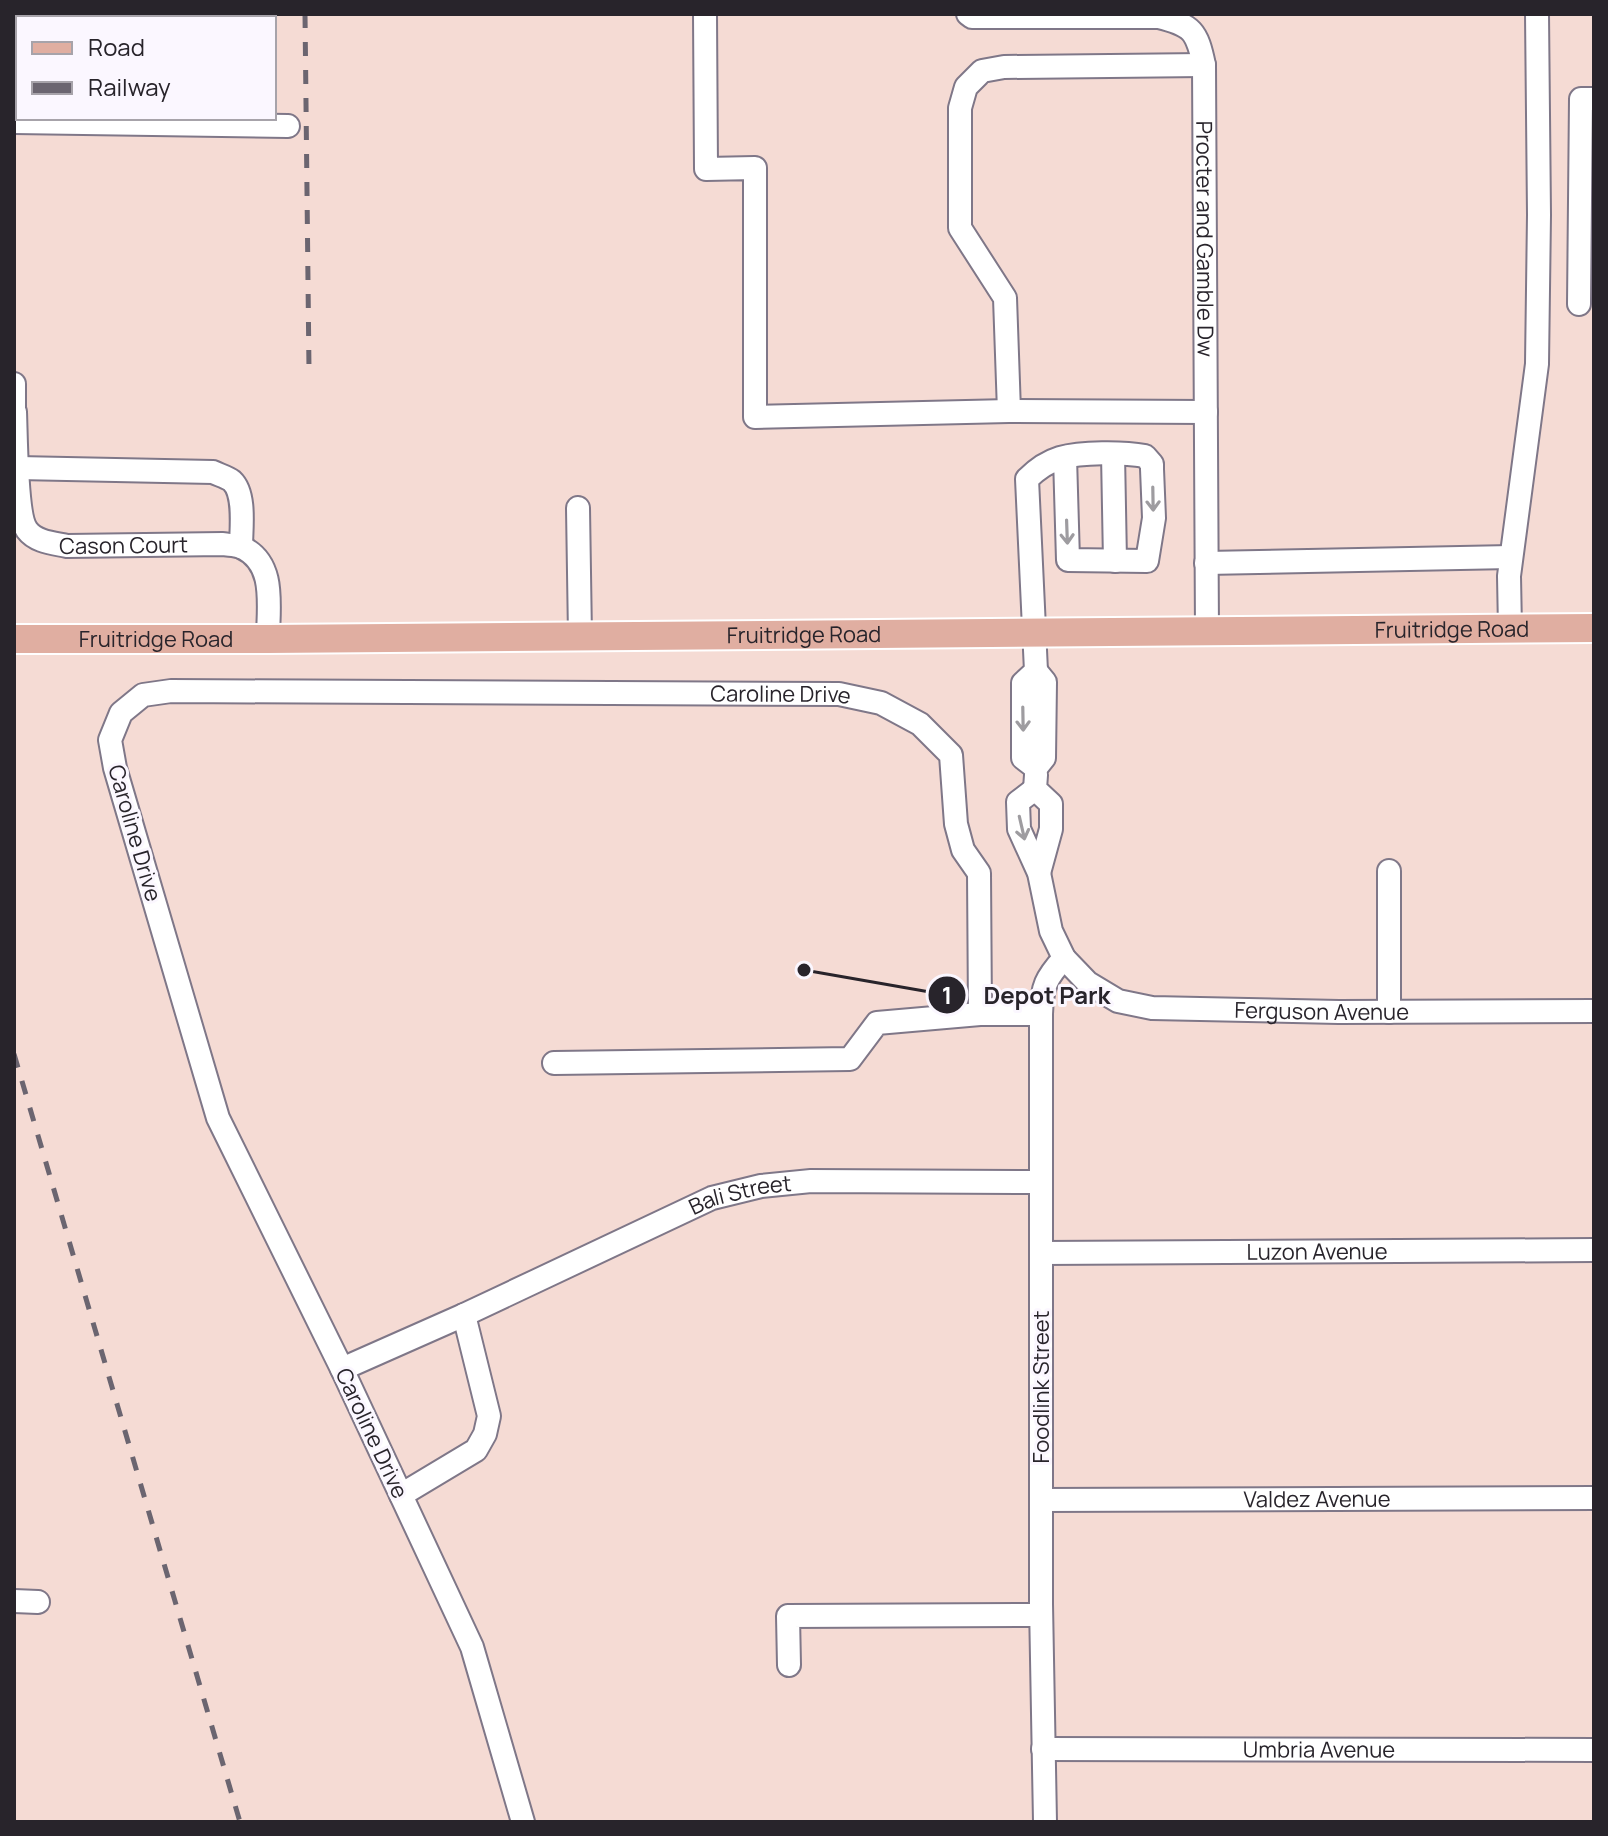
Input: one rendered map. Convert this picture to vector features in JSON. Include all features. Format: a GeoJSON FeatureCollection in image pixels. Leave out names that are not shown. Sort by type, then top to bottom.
{"type":"FeatureCollection","features":[{"type":"Feature","properties":{"kind":"main road","name":"Fruitridge Road"},"geometry":{"type":"LineString","coordinates":[[14,639],[1594,628]]}},
{"type":"Feature","properties":{"kind":"street"},"geometry":{"type":"LineString","coordinates":[[705,14],[706,169],[755,168],[755,417],[1009,411],[1206,412]]}},
{"type":"Feature","properties":{"kind":"street","name":"Procter and Gamble Dw"},"geometry":{"type":"LineString","coordinates":[[968,14],[972,17],[1159,17],[1182,23],[1199,41],[1204,65],[1207,632]]}},
{"type":"Feature","properties":{"kind":"street"},"geometry":{"type":"LineString","coordinates":[[1510,629],[1509,576],[1537,364],[1537,14]]}},
{"type":"Feature","properties":{"kind":"street"},"geometry":{"type":"LineString","coordinates":[[1009,411],[1005,298],[960,228],[960,108],[966,87],[982,71],[1004,67],[1204,65]]}},
{"type":"Feature","properties":{"kind":"street"},"geometry":{"type":"LineString","coordinates":[[1579,304],[1581,99],[1594,99]]}},
{"type":"Feature","properties":{"kind":"street"},"geometry":{"type":"LineString","coordinates":[[14,122],[288,126]]}},
{"type":"Feature","properties":{"kind":"street","name":"Cason Court"},"geometry":{"type":"LineString","coordinates":[[14,384],[19,507],[26,530],[44,542],[67,546],[223,544],[241,547]]}},
{"type":"Feature","properties":{"kind":"street"},"geometry":{"type":"LineString","coordinates":[[1113,454],[1115,561]]}},
{"type":"Feature","properties":{"kind":"street"},"geometry":{"type":"LineString","coordinates":[[1064,958],[1051,931],[1039,873],[1019,829],[1018,802],[1035,779],[1044,758],[1045,682],[1036,671],[1027,479],[1046,464],[1065,457],[1145,456],[1152,469],[1154,518],[1147,561],[1068,560],[1065,457]]}},
{"type":"Feature","properties":{"kind":"street"},"geometry":{"type":"LineString","coordinates":[[18,468],[213,472],[232,481],[241,509],[241,547],[262,564],[269,587],[268,639]]}},
{"type":"Feature","properties":{"kind":"street"},"geometry":{"type":"LineString","coordinates":[[578,508],[580,636]]}},
{"type":"Feature","properties":{"kind":"street"},"geometry":{"type":"LineString","coordinates":[[1206,563],[1511,557]]}},
{"type":"Feature","properties":{"kind":"street","name":"Caroline Drive"},"geometry":{"type":"LineString","coordinates":[[523,1822],[472,1647],[342,1369],[224,1132],[212,1101],[115,768],[110,740],[121,713],[143,695],[171,691],[839,694],[881,703],[920,724],[951,755],[956,824],[963,850],[979,873],[980,1014]]}},
{"type":"Feature","properties":{"kind":"street"},"geometry":{"type":"LineString","coordinates":[[1035,779],[1051,804],[1051,829],[1039,873]]}},
{"type":"Feature","properties":{"kind":"street"},"geometry":{"type":"LineString","coordinates":[[1389,871],[1389,1012]]}},
{"type":"Feature","properties":{"kind":"street","name":"Ferguson Avenue"},"geometry":{"type":"LineString","coordinates":[[1064,958],[1088,983],[1118,1001],[1152,1008],[1594,1011]]}},
{"type":"Feature","properties":{"kind":"street","name":"Foodlink Street"},"geometry":{"type":"LineString","coordinates":[[1045,1822],[1041,1615],[1041,1014],[1042,993],[1050,973],[1064,958]]}},
{"type":"Feature","properties":{"kind":"street"},"geometry":{"type":"LineString","coordinates":[[554,1063],[850,1059],[877,1023],[980,1014],[1041,1014]]}},
{"type":"Feature","properties":{"kind":"street","name":"Bali Street"},"geometry":{"type":"LineString","coordinates":[[342,1369],[712,1198],[761,1186],[811,1181],[1041,1182]]}},
{"type":"Feature","properties":{"kind":"street","name":"Luzon Avenue"},"geometry":{"type":"LineString","coordinates":[[1041,1253],[1594,1250]]}},
{"type":"Feature","properties":{"kind":"street"},"geometry":{"type":"LineString","coordinates":[[401,1495],[476,1450],[485,1434],[489,1416],[464,1315]]}},
{"type":"Feature","properties":{"kind":"street","name":"Valdez Avenue"},"geometry":{"type":"LineString","coordinates":[[1041,1500],[1594,1498]]}},
{"type":"Feature","properties":{"kind":"street"},"geometry":{"type":"LineString","coordinates":[[14,1601],[38,1602]]}},
{"type":"Feature","properties":{"kind":"street"},"geometry":{"type":"LineString","coordinates":[[789,1665],[788,1616],[1041,1615]]}},
{"type":"Feature","properties":{"kind":"street","name":"Umbria Avenue"},"geometry":{"type":"LineString","coordinates":[[1043,1749],[1594,1750]]}},
{"type":"Feature","properties":{"kind":"shaded area"},"geometry":{"type":"Polygon","coordinates":[[[14,14],[1594,14],[1594,1822],[14,1822],[14,14]]]}},
{"type":"Feature","properties":{"kind":"railway"},"geometry":{"type":"LineString","coordinates":[[305,14],[309,370]]}},
{"type":"Feature","properties":{"kind":"railway"},"geometry":{"type":"LineString","coordinates":[[14,1054],[240,1822]]}},
{"type":"Feature","properties":{"kind":"place","name":"Depot Park"},"geometry":{"type":"Point","coordinates":[804,970]}}]}
